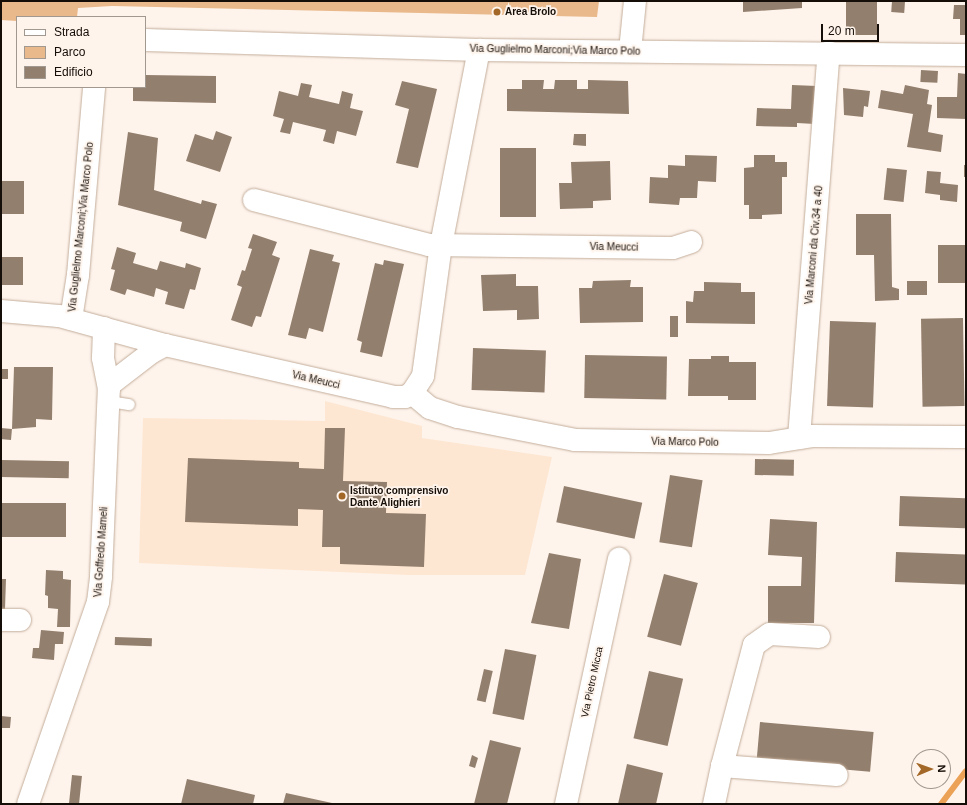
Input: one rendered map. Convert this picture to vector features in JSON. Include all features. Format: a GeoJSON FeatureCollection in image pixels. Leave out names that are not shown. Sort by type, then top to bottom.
{"type":"FeatureCollection","features":[{"type":"Feature","properties":{"kind":"street"},"geometry":{"type":"LineString","coordinates":[[630,51],[635,1]]}},
{"type":"Feature","properties":{"kind":"street","name":"Via Guglielmo Marconi;Via Marco Polo"},"geometry":{"type":"LineString","coordinates":[[146,40],[479,50],[829,52],[966,55]]}},
{"type":"Feature","properties":{"kind":"street"},"geometry":{"type":"LineString","coordinates":[[412,393],[423,376],[441,245],[479,50]]}},
{"type":"Feature","properties":{"kind":"street","name":"Via Marconi da Civ.34 a 40"},"geometry":{"type":"LineString","coordinates":[[799,438],[829,52]]}},
{"type":"Feature","properties":{"kind":"street","name":"Via Guglielmo Marconi;Via Marco Polo"},"geometry":{"type":"LineString","coordinates":[[1,311],[41,312],[71,319],[78,275],[94,88]]}},
{"type":"Feature","properties":{"kind":"street","name":"Via Meucci"},"geometry":{"type":"LineString","coordinates":[[254,200],[429,245],[673,248],[691,242]]}},
{"type":"Feature","properties":{"kind":"street","name":"Via Meucci"},"geometry":{"type":"LineString","coordinates":[[71,319],[165,345],[393,397],[405,397],[412,393]]}},
{"type":"Feature","properties":{"kind":"street","name":"Via Goffredo Mameli"},"geometry":{"type":"LineString","coordinates":[[104,328],[103,358],[117,391]]}},
{"type":"Feature","properties":{"kind":"street","name":"Via Goffredo Mameli"},"geometry":{"type":"LineString","coordinates":[[28,804],[98,602],[117,391],[130,346],[129,335]]}},
{"type":"Feature","properties":{"kind":"street"},"geometry":{"type":"LineString","coordinates":[[117,391],[165,345]]}},
{"type":"Feature","properties":{"kind":"street","name":"Via Marco Polo"},"geometry":{"type":"LineString","coordinates":[[412,393],[430,408],[458,417],[575,440],[769,443],[799,438],[966,436]]}},
{"type":"Feature","properties":{"kind":"street","name":"Via Pietro Micca"},"geometry":{"type":"LineString","coordinates":[[566,804],[618,559]]}},
{"type":"Feature","properties":{"kind":"street"},"geometry":{"type":"LineString","coordinates":[[714,804],[722,766],[754,645],[770,634],[819,637]]}},
{"type":"Feature","properties":{"kind":"street"},"geometry":{"type":"LineString","coordinates":[[722,766],[837,775]]}},
{"type":"Feature","properties":{"kind":"shaded area","name":"Istituto comprensivo Dante Alighieri"},"geometry":{"type":"Polygon","coordinates":[[[325,401],[422,426],[422,438],[552,457],[525,575],[408,575],[139,563],[143,418],[325,421],[325,401]]]}},
{"type":"Feature","properties":{"kind":"green space","name":"Area Brolo"},"geometry":{"type":"Polygon","coordinates":[[[1,1],[599,1],[597,17],[112,6],[78,8],[77,16],[16,16],[16,21],[1,20],[1,1]]]}},
{"type":"Feature","properties":{"kind":"building"},"geometry":{"type":"Polygon","coordinates":[[[743,1],[802,1],[802,8],[743,12],[743,1]]]}},
{"type":"Feature","properties":{"kind":"building"},"geometry":{"type":"Polygon","coordinates":[[[846,1],[877,1],[877,35],[846,35],[846,1]]]}},
{"type":"Feature","properties":{"kind":"building"},"geometry":{"type":"Polygon","coordinates":[[[892,1],[905,2],[904,13],[891,12],[892,1]]]}},
{"type":"Feature","properties":{"kind":"building"},"geometry":{"type":"Polygon","coordinates":[[[954,5],[966,5],[966,35],[960,35],[960,19],[953,19],[954,5]]]}},
{"type":"Feature","properties":{"kind":"building"},"geometry":{"type":"Polygon","coordinates":[[[921,70],[938,71],[937,83],[920,82],[921,70]]]}},
{"type":"Feature","properties":{"kind":"building"},"geometry":{"type":"Polygon","coordinates":[[[958,73],[966,74],[966,119],[937,118],[937,97],[957,97],[958,73]]]}},
{"type":"Feature","properties":{"kind":"building"},"geometry":{"type":"Polygon","coordinates":[[[146,75],[216,76],[216,103],[133,101],[133,88],[146,88],[146,75]]]}},
{"type":"Feature","properties":{"kind":"building"},"geometry":{"type":"Polygon","coordinates":[[[522,80],[544,80],[543,89],[554,89],[555,80],[577,80],[577,89],[588,89],[588,80],[628,81],[629,114],[507,111],[507,89],[522,89],[522,80]]]}},
{"type":"Feature","properties":{"kind":"building"},"geometry":{"type":"Polygon","coordinates":[[[402,81],[437,89],[418,168],[396,163],[409,109],[395,105],[402,81]]]}},
{"type":"Feature","properties":{"kind":"building"},"geometry":{"type":"Polygon","coordinates":[[[301,83],[312,85],[309,97],[339,104],[342,91],[353,94],[350,108],[363,111],[356,136],[337,131],[334,144],[323,141],[326,130],[293,122],[290,134],[280,132],[284,119],[273,116],[279,91],[298,96],[301,83]]]}},
{"type":"Feature","properties":{"kind":"building"},"geometry":{"type":"Polygon","coordinates":[[[792,85],[817,86],[815,124],[797,123],[797,127],[756,126],[757,108],[791,109],[792,85]]]}},
{"type":"Feature","properties":{"kind":"building"},"geometry":{"type":"Polygon","coordinates":[[[905,85],[929,90],[927,104],[932,105],[928,132],[943,135],[941,152],[907,147],[913,114],[878,108],[881,90],[903,94],[905,85]]]}},
{"type":"Feature","properties":{"kind":"building"},"geometry":{"type":"Polygon","coordinates":[[[843,88],[870,91],[868,107],[864,106],[863,117],[844,115],[843,88]]]}},
{"type":"Feature","properties":{"kind":"building"},"geometry":{"type":"Polygon","coordinates":[[[216,131],[232,137],[220,172],[186,161],[195,134],[213,140],[216,131]]]}},
{"type":"Feature","properties":{"kind":"building"},"geometry":{"type":"Polygon","coordinates":[[[128,132],[158,138],[154,190],[201,204],[202,200],[217,204],[206,239],[180,231],[182,222],[118,205],[128,132]]]}},
{"type":"Feature","properties":{"kind":"building"},"geometry":{"type":"Polygon","coordinates":[[[574,134],[586,134],[586,146],[573,145],[574,134]]]}},
{"type":"Feature","properties":{"kind":"building"},"geometry":{"type":"Polygon","coordinates":[[[500,148],[536,148],[536,217],[500,217],[500,148]]]}},
{"type":"Feature","properties":{"kind":"building"},"geometry":{"type":"Polygon","coordinates":[[[685,155],[717,156],[716,182],[698,181],[697,198],[680,198],[679,205],[649,203],[650,177],[668,178],[668,165],[685,166],[685,155]]]}},
{"type":"Feature","properties":{"kind":"building"},"geometry":{"type":"Polygon","coordinates":[[[754,155],[775,155],[775,162],[787,162],[787,177],[782,177],[782,214],[762,215],[762,219],[749,219],[749,205],[744,205],[744,168],[754,167],[754,155]]]}},
{"type":"Feature","properties":{"kind":"building"},"geometry":{"type":"Polygon","coordinates":[[[610,161],[611,200],[593,201],[593,208],[560,209],[559,183],[572,183],[571,162],[610,161]]]}},
{"type":"Feature","properties":{"kind":"building"},"geometry":{"type":"Polygon","coordinates":[[[964,165],[966,165],[966,177],[964,177],[964,165]]]}},
{"type":"Feature","properties":{"kind":"building"},"geometry":{"type":"Polygon","coordinates":[[[887,168],[907,170],[904,202],[884,200],[887,168]]]}},
{"type":"Feature","properties":{"kind":"building"},"geometry":{"type":"Polygon","coordinates":[[[927,171],[941,172],[940,183],[958,185],[957,202],[940,200],[940,195],[925,193],[927,171]]]}},
{"type":"Feature","properties":{"kind":"building"},"geometry":{"type":"Polygon","coordinates":[[[1,181],[24,181],[24,214],[1,214],[1,181]]]}},
{"type":"Feature","properties":{"kind":"building"},"geometry":{"type":"Polygon","coordinates":[[[856,214],[891,214],[892,287],[899,289],[899,300],[875,301],[874,255],[856,255],[856,214]]]}},
{"type":"Feature","properties":{"kind":"building"},"geometry":{"type":"Polygon","coordinates":[[[253,234],[277,242],[272,255],[280,258],[261,317],[256,316],[252,327],[231,320],[242,287],[237,285],[242,270],[245,271],[252,249],[248,248],[253,234]]]}},
{"type":"Feature","properties":{"kind":"building"},"geometry":{"type":"Polygon","coordinates":[[[938,245],[966,245],[966,283],[938,283],[938,245]]]}},
{"type":"Feature","properties":{"kind":"building"},"geometry":{"type":"Polygon","coordinates":[[[117,247],[136,253],[133,263],[157,270],[160,261],[185,268],[186,263],[201,268],[195,290],[190,289],[184,309],[165,304],[168,292],[156,288],[154,297],[127,289],[125,295],[110,290],[115,270],[111,269],[117,247]]]}},
{"type":"Feature","properties":{"kind":"building"},"geometry":{"type":"Polygon","coordinates":[[[310,249],[334,255],[332,261],[340,263],[323,332],[309,328],[306,339],[288,335],[310,249]]]}},
{"type":"Feature","properties":{"kind":"building"},"geometry":{"type":"Polygon","coordinates":[[[1,257],[23,257],[23,285],[1,285],[1,257]]]}},
{"type":"Feature","properties":{"kind":"building"},"geometry":{"type":"Polygon","coordinates":[[[384,260],[404,264],[382,357],[360,352],[362,342],[357,340],[375,263],[383,265],[384,260]]]}},
{"type":"Feature","properties":{"kind":"building"},"geometry":{"type":"Polygon","coordinates":[[[516,274],[516,286],[538,286],[539,319],[517,320],[517,310],[483,311],[481,275],[516,274]]]}},
{"type":"Feature","properties":{"kind":"building"},"geometry":{"type":"Polygon","coordinates":[[[631,280],[630,287],[643,287],[643,322],[580,323],[579,288],[592,288],[593,281],[631,280]]]}},
{"type":"Feature","properties":{"kind":"building"},"geometry":{"type":"Polygon","coordinates":[[[907,281],[927,281],[927,295],[907,295],[907,281]]]}},
{"type":"Feature","properties":{"kind":"building"},"geometry":{"type":"Polygon","coordinates":[[[704,282],[741,283],[741,292],[755,292],[755,324],[686,323],[686,301],[693,302],[694,291],[704,291],[704,282]]]}},
{"type":"Feature","properties":{"kind":"building"},"geometry":{"type":"Polygon","coordinates":[[[670,316],[678,316],[678,337],[670,337],[670,316]]]}},
{"type":"Feature","properties":{"kind":"building"},"geometry":{"type":"Polygon","coordinates":[[[963,318],[965,406],[923,407],[921,319],[963,318]]]}},
{"type":"Feature","properties":{"kind":"building"},"geometry":{"type":"Polygon","coordinates":[[[830,321],[876,323],[873,408],[827,406],[830,321]]]}},
{"type":"Feature","properties":{"kind":"building"},"geometry":{"type":"Polygon","coordinates":[[[473,348],[546,351],[544,393],[472,390],[473,348]]]}},
{"type":"Feature","properties":{"kind":"building"},"geometry":{"type":"Polygon","coordinates":[[[585,355],[667,356],[666,399],[584,398],[585,355]]]}},
{"type":"Feature","properties":{"kind":"building"},"geometry":{"type":"Polygon","coordinates":[[[711,356],[729,356],[729,362],[756,362],[756,400],[728,400],[728,396],[688,396],[689,359],[711,359],[711,356]]]}},
{"type":"Feature","properties":{"kind":"building"},"geometry":{"type":"Polygon","coordinates":[[[14,367],[53,367],[52,420],[36,419],[36,427],[12,429],[14,367]]]}},
{"type":"Feature","properties":{"kind":"building"},"geometry":{"type":"Polygon","coordinates":[[[2,369],[8,369],[8,379],[2,379],[2,369]]]}},
{"type":"Feature","properties":{"kind":"building"},"geometry":{"type":"Polygon","coordinates":[[[1,428],[12,429],[11,440],[1,439],[1,428]]]}},
{"type":"Feature","properties":{"kind":"building"},"geometry":{"type":"Polygon","coordinates":[[[325,428],[345,428],[343,481],[387,482],[386,513],[426,514],[424,567],[340,564],[340,547],[322,547],[323,510],[298,509],[298,526],[185,522],[188,458],[299,462],[299,468],[324,469],[325,428]]]}},
{"type":"Feature","properties":{"kind":"building"},"geometry":{"type":"Polygon","coordinates":[[[755,459],[794,460],[794,476],[755,475],[755,459]]]}},
{"type":"Feature","properties":{"kind":"building"},"geometry":{"type":"Polygon","coordinates":[[[1,460],[69,461],[69,478],[1,477],[1,460]]]}},
{"type":"Feature","properties":{"kind":"building"},"geometry":{"type":"Polygon","coordinates":[[[670,475],[703,480],[692,547],[659,542],[670,475]]]}},
{"type":"Feature","properties":{"kind":"building"},"geometry":{"type":"Polygon","coordinates":[[[564,486],[642,503],[635,539],[556,522],[564,486]]]}},
{"type":"Feature","properties":{"kind":"building"},"geometry":{"type":"Polygon","coordinates":[[[900,496],[966,498],[965,528],[899,526],[900,496]]]}},
{"type":"Feature","properties":{"kind":"building"},"geometry":{"type":"Polygon","coordinates":[[[1,503],[66,503],[66,537],[1,537],[1,503]]]}},
{"type":"Feature","properties":{"kind":"building"},"geometry":{"type":"Polygon","coordinates":[[[770,519],[817,522],[814,623],[768,623],[768,586],[801,586],[802,557],[768,555],[770,519]]]}},
{"type":"Feature","properties":{"kind":"building"},"geometry":{"type":"Polygon","coordinates":[[[896,552],[966,554],[965,584],[895,582],[896,552]]]}},
{"type":"Feature","properties":{"kind":"building"},"geometry":{"type":"Polygon","coordinates":[[[549,553],[581,559],[569,629],[531,623],[549,553]]]}},
{"type":"Feature","properties":{"kind":"building"},"geometry":{"type":"Polygon","coordinates":[[[46,570],[63,571],[63,579],[71,580],[70,627],[57,627],[58,609],[48,608],[48,596],[45,595],[46,570]]]}},
{"type":"Feature","properties":{"kind":"building"},"geometry":{"type":"Polygon","coordinates":[[[664,574],[698,583],[681,646],[647,637],[664,574]]]}},
{"type":"Feature","properties":{"kind":"building"},"geometry":{"type":"Polygon","coordinates":[[[1,579],[6,579],[5,609],[1,609],[1,579]]]}},
{"type":"Feature","properties":{"kind":"building"},"geometry":{"type":"Polygon","coordinates":[[[41,630],[64,632],[63,644],[55,644],[54,660],[32,658],[33,648],[39,648],[41,630]]]}},
{"type":"Feature","properties":{"kind":"building"},"geometry":{"type":"Polygon","coordinates":[[[115,637],[152,638],[152,646],[115,645],[115,637]]]}},
{"type":"Feature","properties":{"kind":"building"},"geometry":{"type":"Polygon","coordinates":[[[505,649],[536,655],[524,720],[492,714],[505,649]]]}},
{"type":"Feature","properties":{"kind":"building"},"geometry":{"type":"Polygon","coordinates":[[[484,669],[493,671],[486,702],[477,700],[484,669]]]}},
{"type":"Feature","properties":{"kind":"building"},"geometry":{"type":"Polygon","coordinates":[[[649,671],[683,679],[668,746],[633,738],[649,671]]]}},
{"type":"Feature","properties":{"kind":"building"},"geometry":{"type":"Polygon","coordinates":[[[1,716],[11,717],[10,728],[1,728],[1,716]]]}},
{"type":"Feature","properties":{"kind":"building"},"geometry":{"type":"Polygon","coordinates":[[[760,722],[874,732],[870,772],[757,762],[760,722]]]}},
{"type":"Feature","properties":{"kind":"building"},"geometry":{"type":"Polygon","coordinates":[[[490,740],[521,748],[507,804],[474,804],[490,740]]]}},
{"type":"Feature","properties":{"kind":"building"},"geometry":{"type":"Polygon","coordinates":[[[472,755],[478,758],[475,768],[469,766],[472,755]]]}},
{"type":"Feature","properties":{"kind":"building"},"geometry":{"type":"Polygon","coordinates":[[[627,764],[663,773],[656,804],[618,804],[627,764]]]}},
{"type":"Feature","properties":{"kind":"building"},"geometry":{"type":"Polygon","coordinates":[[[72,775],[82,776],[79,804],[69,804],[72,775]]]}},
{"type":"Feature","properties":{"kind":"building"},"geometry":{"type":"Polygon","coordinates":[[[187,779],[255,795],[253,804],[181,804],[187,779]]]}},
{"type":"Feature","properties":{"kind":"building"},"geometry":{"type":"Polygon","coordinates":[[[286,793],[332,803],[332,804],[283,804],[286,793]]]}},
{"type":"Feature","properties":{"kind":"waterway"},"geometry":{"type":"LineString","coordinates":[[941,804],[966,771]]}},
{"type":"Feature","properties":{"kind":"place","name":"Area Brolo"},"geometry":{"type":"Point","coordinates":[497,12]}},
{"type":"Feature","properties":{"kind":"place","name":"Istituto comprensivo Dante Alighieri"},"geometry":{"type":"Point","coordinates":[342,496]}}]}
